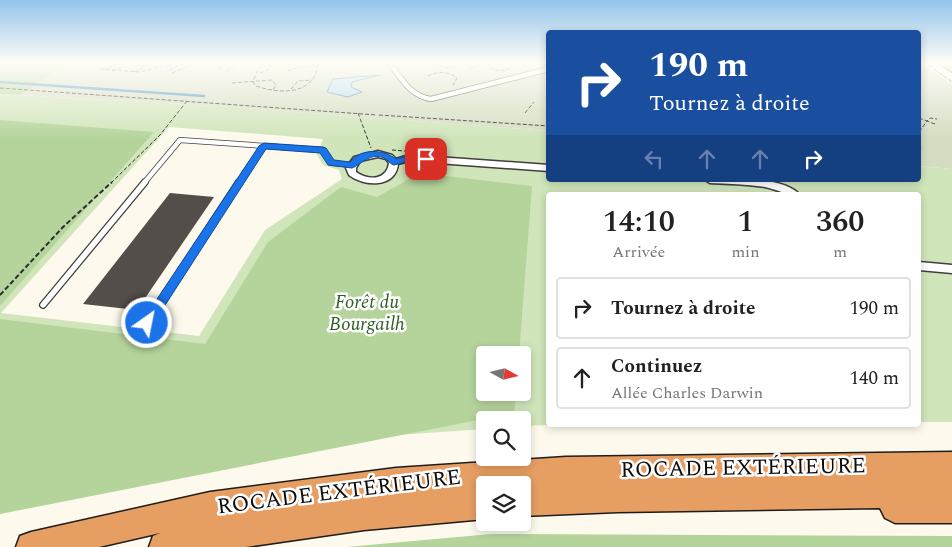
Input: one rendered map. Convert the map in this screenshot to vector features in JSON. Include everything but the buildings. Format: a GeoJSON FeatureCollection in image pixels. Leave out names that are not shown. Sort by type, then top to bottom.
{"type":"FeatureCollection","features":[{"type":"Feature","properties":{"kind":"highway","name":"ROCADE EXTÉRIEURE"},"geometry":{"type":"LineString","coordinates":[[31,547],[210,507],[396,482],[566,471],[952,466]]}},
{"type":"Feature","properties":{"kind":"highway"},"geometry":{"type":"LineString","coordinates":[[531,501],[618,497],[952,493]]}},
{"type":"Feature","properties":{"kind":"highway"},"geometry":{"type":"LineString","coordinates":[[845,494],[876,507],[952,508]]}},
{"type":"Feature","properties":{"kind":"highway"},"geometry":{"type":"LineString","coordinates":[[164,547],[244,531],[398,511],[476,505]]}},
{"type":"Feature","properties":{"kind":"street"},"geometry":{"type":"LineString","coordinates":[[371,154],[385,155],[394,162],[393,172],[388,176],[370,181],[356,177],[352,173],[352,165],[357,159],[371,154]]}},
{"type":"Feature","properties":{"kind":"street"},"geometry":{"type":"LineString","coordinates":[[394,162],[409,158],[546,168]]}},
{"type":"Feature","properties":{"kind":"street"},"geometry":{"type":"LineString","coordinates":[[738,182],[766,184],[787,192]]}},
{"type":"Feature","properties":{"kind":"street"},"geometry":{"type":"LineString","coordinates":[[921,266],[952,269]]}},
{"type":"Feature","properties":{"kind":"lane"},"geometry":{"type":"LineString","coordinates":[[409,88],[421,99],[431,99],[476,88]]}},
{"type":"Feature","properties":{"kind":"lane"},"geometry":{"type":"LineString","coordinates":[[43,305],[180,140],[323,150],[331,163],[352,165]]}},
{"type":"Feature","properties":{"kind":"lane"},"geometry":{"type":"LineString","coordinates":[[147,323],[264,146]]}},
{"type":"Feature","properties":{"kind":"path"},"geometry":{"type":"LineString","coordinates":[[0,88],[546,126]]}},
{"type":"Feature","properties":{"kind":"path"},"geometry":{"type":"LineString","coordinates":[[261,88],[272,91],[294,88]]}},
{"type":"Feature","properties":{"kind":"path"},"geometry":{"type":"LineString","coordinates":[[272,91],[274,88]]}},
{"type":"Feature","properties":{"kind":"path"},"geometry":{"type":"LineString","coordinates":[[0,295],[62,228],[111,184],[176,117],[187,102]]}},
{"type":"Feature","properties":{"kind":"path"},"geometry":{"type":"LineString","coordinates":[[525,113],[534,102]]}},
{"type":"Feature","properties":{"kind":"path"},"geometry":{"type":"LineString","coordinates":[[358,114],[371,148]]}},
{"type":"Feature","properties":{"kind":"path"},"geometry":{"type":"LineString","coordinates":[[921,130],[930,118],[937,119]]}},
{"type":"Feature","properties":{"kind":"path"},"geometry":{"type":"LineString","coordinates":[[921,119],[935,124]]}},
{"type":"Feature","properties":{"kind":"green space"},"geometry":{"type":"Polygon","coordinates":[[[0,88],[32,88],[21,95],[0,94],[0,88]]]}},
{"type":"Feature","properties":{"kind":"green space"},"geometry":{"type":"Polygon","coordinates":[[[32,88],[546,88],[546,131],[218,106],[21,95],[32,88]]]}},
{"type":"Feature","properties":{"kind":"green space"},"geometry":{"type":"Polygon","coordinates":[[[921,88],[952,88],[952,169],[921,166],[921,88]]]}},
{"type":"Feature","properties":{"kind":"green space","name":"Forêt du Bourgailh"},"geometry":{"type":"Polygon","coordinates":[[[0,94],[218,106],[546,131],[546,182],[921,182],[921,166],[952,169],[952,422],[921,422],[921,192],[546,192],[546,425],[531,426],[531,411],[476,411],[476,430],[324,440],[0,507],[0,94]],[[169,127],[1,313],[199,336],[265,230],[342,179],[339,170],[323,165],[317,155],[323,139],[169,127]]]}},
{"type":"Feature","properties":{"kind":"green space"},"geometry":{"type":"Polygon","coordinates":[[[0,120],[154,132],[0,306],[0,120]]]}},
{"type":"Feature","properties":{"kind":"green space","name":"Forêt du Bourgailh"},"geometry":{"type":"Polygon","coordinates":[[[420,173],[532,186],[520,346],[476,346],[476,401],[515,401],[514,411],[476,411],[476,420],[0,514],[0,319],[205,344],[268,242],[341,187],[377,197],[420,173]]]}},
{"type":"Feature","properties":{"kind":"green space"},"geometry":{"type":"Polygon","coordinates":[[[491,534],[952,536],[952,547],[347,547],[491,534]]]}},
{"type":"Feature","properties":{"kind":"water"},"geometry":{"type":"Polygon","coordinates":[[[329,88],[352,88],[362,92],[348,97],[327,92],[329,88]]]}},
{"type":"Feature","properties":{"kind":"waterway"},"geometry":{"type":"LineString","coordinates":[[81,88],[204,96]]}},
{"type":"Feature","properties":{"kind":"route"},"geometry":{"type":"LineString","coordinates":[[147,323],[264,146],[323,150],[327,154],[328,161],[331,163],[352,165],[357,159],[371,154],[385,155],[394,162],[409,158],[426,159]]}}]}
